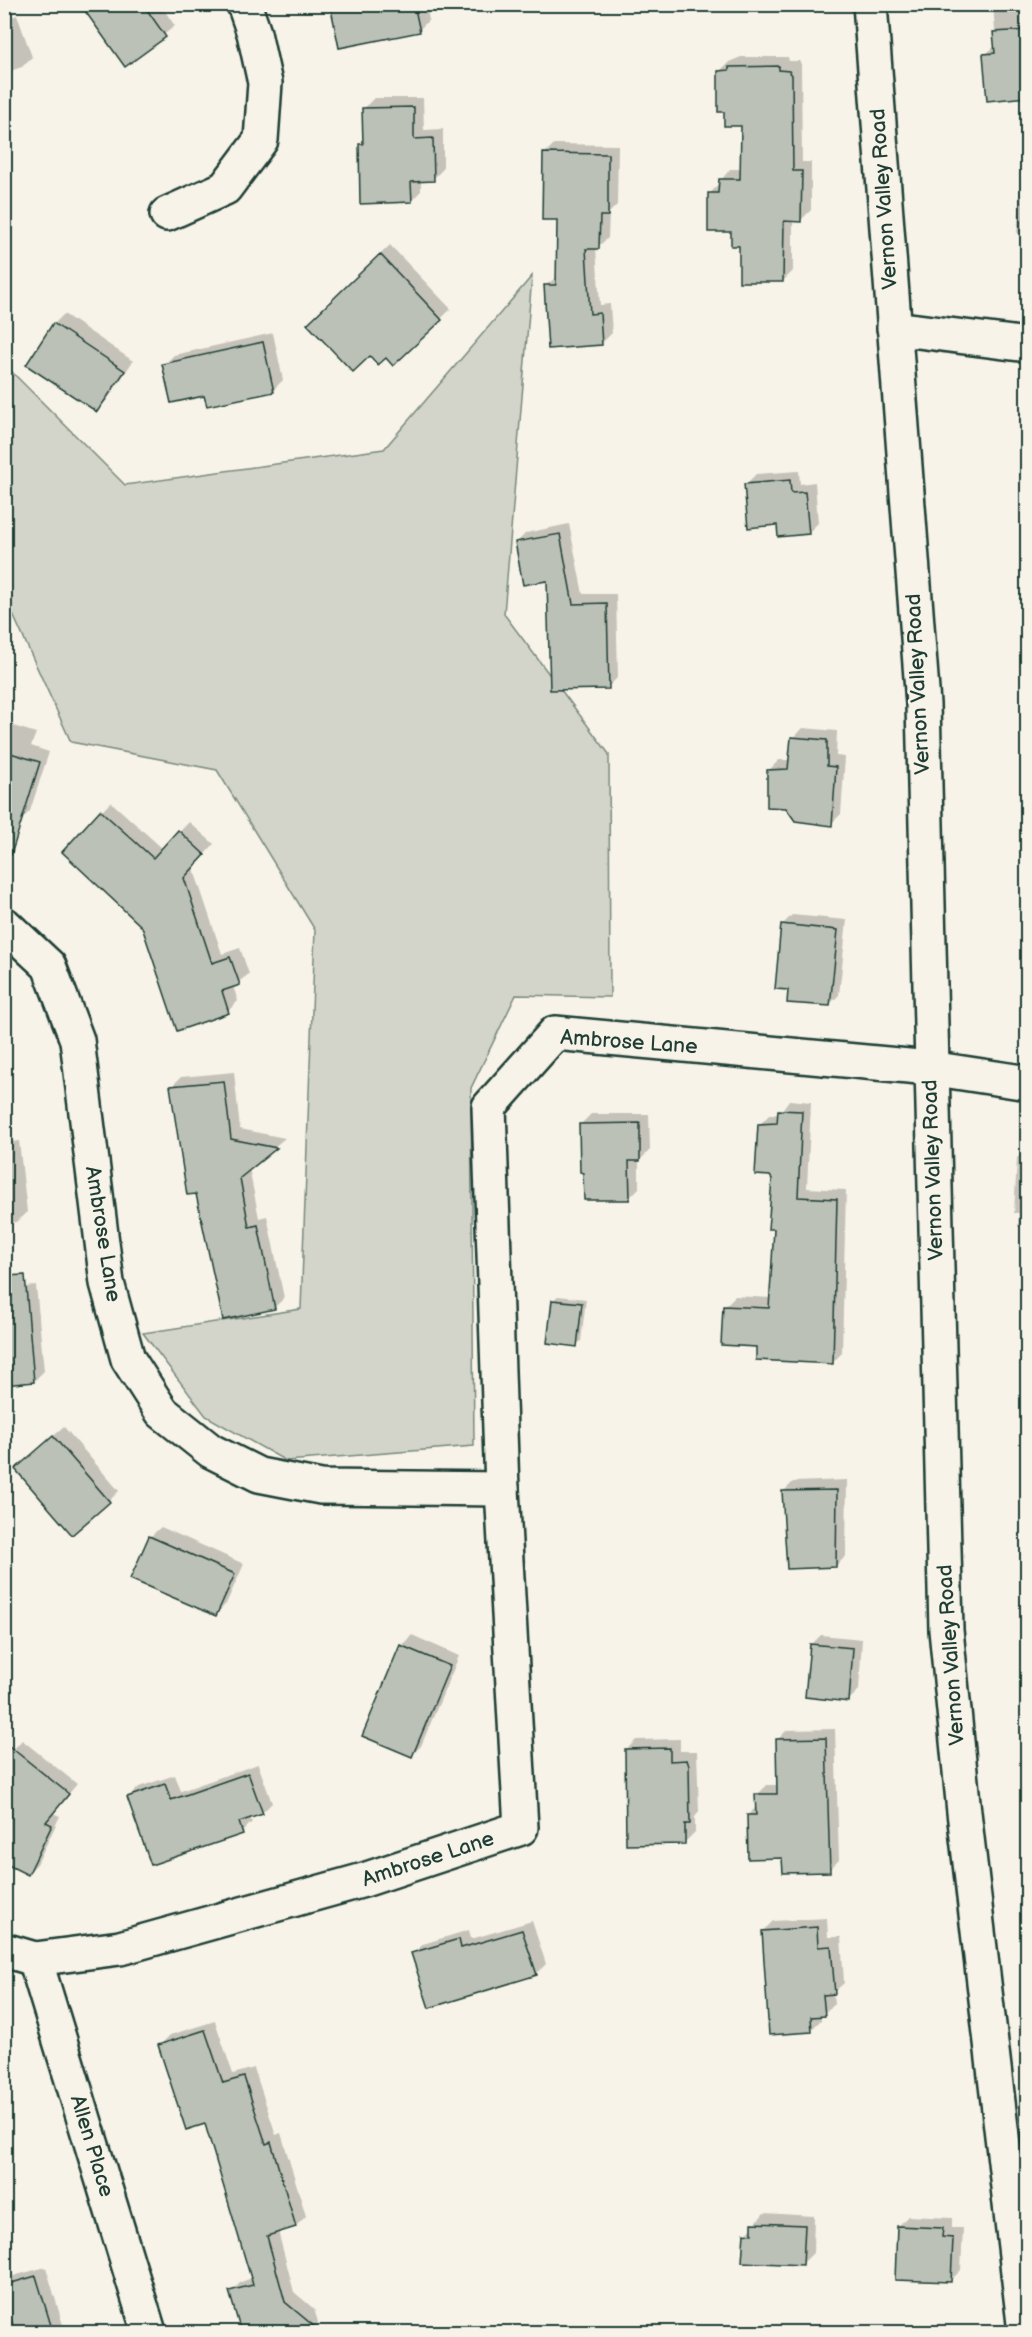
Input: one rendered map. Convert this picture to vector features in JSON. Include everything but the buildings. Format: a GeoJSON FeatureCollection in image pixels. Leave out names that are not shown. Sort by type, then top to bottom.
{"type":"FeatureCollection","features":[{"type":"Feature","properties":{"kind":"street"},"geometry":{"type":"LineString","coordinates":[[167,214],[225,188],[261,140],[265,83],[254,33],[244,4]]}},
{"type":"Feature","properties":{"kind":"street","name":"Vernon Valley Road"},"geometry":{"type":"LineString","coordinates":[[870,4],[923,704],[930,1068],[946,1630],[1025,2332]]}},
{"type":"Feature","properties":{"kind":"street"},"geometry":{"type":"LineString","coordinates":[[894,328],[1028,345]]}},
{"type":"Feature","properties":{"kind":"street","name":"Ambrose Lane"},"geometry":{"type":"LineString","coordinates":[[4,924],[49,966],[77,1040],[107,1283],[128,1359],[162,1412],[211,1451],[259,1475],[321,1487],[502,1489]]}},
{"type":"Feature","properties":{"kind":"street","name":"Ambrose Lane"},"geometry":{"type":"LineString","coordinates":[[20,1955],[120,1947],[364,1880],[521,1828],[502,1489],[489,1107],[555,1033],[930,1068]]}},
{"type":"Feature","properties":{"kind":"street"},"geometry":{"type":"LineString","coordinates":[[930,1068],[1028,1083]]}},
{"type":"Feature","properties":{"kind":"street","name":"Allen Place"},"geometry":{"type":"LineString","coordinates":[[20,1955],[149,2332]]}},
{"type":"Feature","properties":{"kind":"shaded area"},"geometry":{"type":"Polygon","coordinates":[[[532,276],[504,614],[609,754],[610,997],[516,995],[471,1088],[474,1446],[286,1461],[206,1416],[143,1333],[301,1309],[315,930],[217,770],[71,742],[5,597],[4,364],[125,485],[384,449],[532,276]]]}}]}
